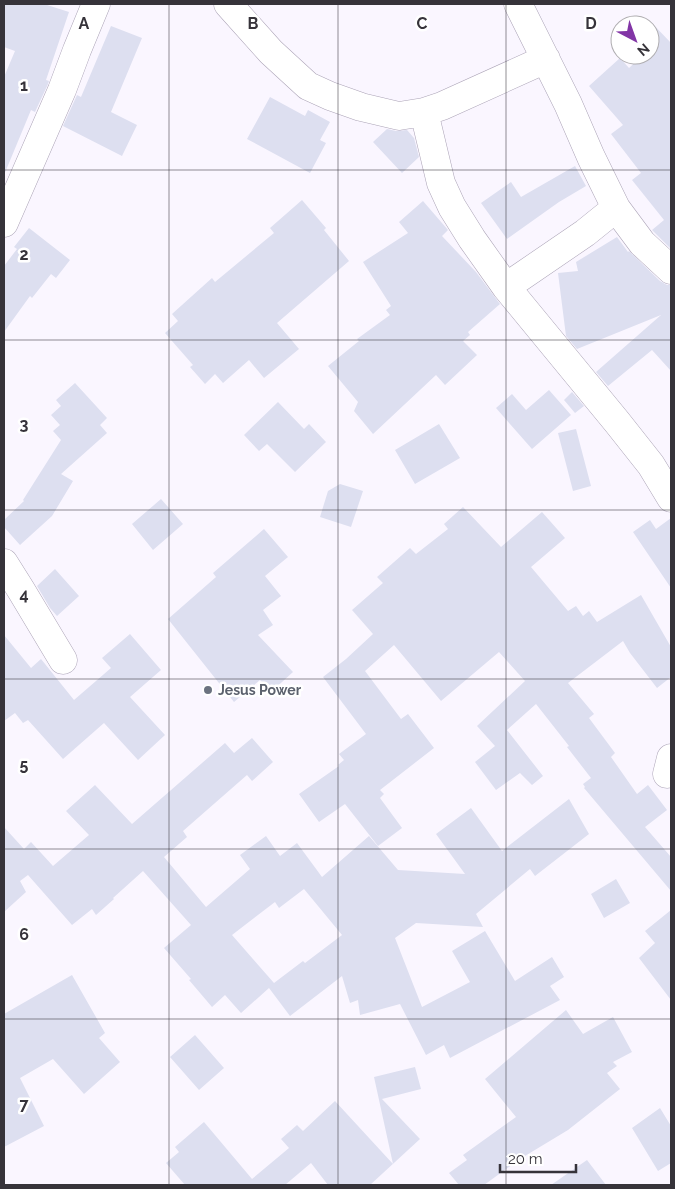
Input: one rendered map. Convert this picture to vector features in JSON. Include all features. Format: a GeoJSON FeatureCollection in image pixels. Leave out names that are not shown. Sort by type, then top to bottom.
{"type":"FeatureCollection","features":[{"type":"Feature","properties":{"kind":"street"},"geometry":{"type":"LineString","coordinates":[[4,223],[62,90],[96,4]]}},
{"type":"Feature","properties":{"kind":"street"},"geometry":{"type":"LineString","coordinates":[[228,4],[271,52],[308,86],[361,107],[399,116],[424,112],[442,106],[546,59]]}},
{"type":"Feature","properties":{"kind":"street"},"geometry":{"type":"LineString","coordinates":[[518,4],[616,208],[642,243],[671,270]]}},
{"type":"Feature","properties":{"kind":"street"},"geometry":{"type":"LineString","coordinates":[[424,112],[441,183],[452,207],[472,239],[506,287],[618,422],[651,465],[671,498]]}},
{"type":"Feature","properties":{"kind":"street"},"geometry":{"type":"LineString","coordinates":[[506,287],[584,233],[616,208]]}},
{"type":"Feature","properties":{"kind":"street"},"geometry":{"type":"LineString","coordinates":[[4,563],[63,660]]}},
{"type":"Feature","properties":{"kind":"building"},"geometry":{"type":"Polygon","coordinates":[[[4,4],[44,4],[69,12],[46,80],[49,81],[48,84],[35,112],[31,110],[4,175],[4,77],[15,51],[4,47],[4,4]]]}},
{"type":"Feature","properties":{"kind":"building"},"geometry":{"type":"Polygon","coordinates":[[[111,26],[142,38],[111,112],[137,125],[122,156],[63,126],[77,95],[81,97],[111,26]]]}},
{"type":"Feature","properties":{"kind":"building"},"geometry":{"type":"Polygon","coordinates":[[[660,31],[671,43],[671,249],[652,230],[664,220],[632,180],[641,173],[611,134],[623,125],[589,86],[612,65],[626,65],[629,68],[632,65],[660,65],[660,31]]]}},
{"type":"Feature","properties":{"kind":"building"},"geometry":{"type":"Polygon","coordinates":[[[270,97],[305,116],[308,110],[330,122],[320,140],[326,143],[310,173],[247,139],[270,97]]]}},
{"type":"Feature","properties":{"kind":"building"},"geometry":{"type":"Polygon","coordinates":[[[387,129],[396,131],[407,130],[414,138],[419,157],[402,173],[373,142],[387,129]]]}},
{"type":"Feature","properties":{"kind":"building"},"geometry":{"type":"Polygon","coordinates":[[[575,166],[586,186],[559,202],[507,239],[481,203],[511,182],[521,197],[575,166]]]}},
{"type":"Feature","properties":{"kind":"building"},"geometry":{"type":"Polygon","coordinates":[[[302,200],[326,228],[324,230],[349,261],[277,323],[299,349],[264,378],[249,360],[223,383],[215,374],[205,384],[190,367],[193,365],[165,333],[178,321],[172,314],[212,278],[215,282],[274,233],[270,228],[302,200]]]}},
{"type":"Feature","properties":{"kind":"building"},"geometry":{"type":"Polygon","coordinates":[[[423,201],[448,230],[442,236],[476,272],[500,304],[468,332],[470,335],[463,341],[477,355],[445,385],[436,375],[373,434],[354,411],[358,402],[328,366],[359,341],[357,339],[390,315],[386,310],[391,306],[363,262],[408,233],[399,222],[423,201]]]}},
{"type":"Feature","properties":{"kind":"building"},"geometry":{"type":"Polygon","coordinates":[[[29,228],[70,260],[56,278],[51,274],[32,298],[30,296],[4,332],[4,266],[17,249],[14,247],[29,228]]]}},
{"type":"Feature","properties":{"kind":"building"},"geometry":{"type":"Polygon","coordinates":[[[617,237],[628,252],[660,281],[671,285],[671,371],[652,350],[608,386],[596,372],[661,315],[577,349],[566,336],[558,273],[578,271],[576,262],[617,237]]]}},
{"type":"Feature","properties":{"kind":"building"},"geometry":{"type":"Polygon","coordinates":[[[75,383],[107,418],[100,425],[107,433],[61,474],[73,481],[52,516],[20,545],[4,527],[4,520],[24,501],[61,440],[53,431],[60,425],[51,415],[61,406],[56,400],[75,383]]]}},
{"type":"Feature","properties":{"kind":"building"},"geometry":{"type":"Polygon","coordinates":[[[549,390],[571,415],[532,449],[496,408],[512,394],[526,410],[549,390]]]}},
{"type":"Feature","properties":{"kind":"building"},"geometry":{"type":"Polygon","coordinates":[[[572,392],[584,406],[575,413],[564,400],[572,392]]]}},
{"type":"Feature","properties":{"kind":"building"},"geometry":{"type":"Polygon","coordinates":[[[278,402],[304,429],[309,424],[326,442],[295,472],[267,444],[259,451],[244,435],[278,402]]]}},
{"type":"Feature","properties":{"kind":"building"},"geometry":{"type":"Polygon","coordinates":[[[439,424],[460,458],[415,484],[395,450],[439,424]]]}},
{"type":"Feature","properties":{"kind":"building"},"geometry":{"type":"Polygon","coordinates":[[[576,429],[591,486],[573,491],[558,433],[576,429]]]}},
{"type":"Feature","properties":{"kind":"building"},"geometry":{"type":"Polygon","coordinates":[[[340,484],[363,491],[351,527],[320,517],[328,491],[340,484]]]}},
{"type":"Feature","properties":{"kind":"building"},"geometry":{"type":"Polygon","coordinates":[[[161,499],[183,524],[153,550],[132,524],[161,499]]]}},
{"type":"Feature","properties":{"kind":"building"},"geometry":{"type":"Polygon","coordinates":[[[463,507],[501,547],[542,512],[565,538],[531,567],[568,611],[576,606],[583,616],[589,611],[597,622],[641,595],[671,647],[671,677],[657,688],[623,641],[568,683],[594,714],[589,718],[615,753],[611,757],[637,794],[648,785],[667,810],[645,827],[671,857],[671,891],[584,788],[583,784],[591,778],[536,704],[507,730],[543,776],[532,785],[520,773],[496,790],[475,762],[495,746],[477,726],[525,681],[499,652],[441,701],[394,645],[365,671],[401,719],[408,714],[434,748],[380,790],[384,794],[380,798],[402,828],[378,846],[345,804],[319,822],[299,794],[339,766],[344,760],[339,754],[366,734],[323,677],[373,634],[352,610],[383,583],[377,577],[410,548],[416,554],[448,529],[444,524],[463,507]]]}},
{"type":"Feature","properties":{"kind":"building"},"geometry":{"type":"Polygon","coordinates":[[[671,518],[671,588],[633,532],[650,520],[656,529],[671,518]]]}},
{"type":"Feature","properties":{"kind":"building"},"geometry":{"type":"Polygon","coordinates":[[[264,529],[288,557],[265,576],[281,596],[263,610],[273,625],[258,635],[293,672],[271,692],[260,680],[234,702],[168,619],[216,577],[213,573],[264,529]]]}},
{"type":"Feature","properties":{"kind":"building"},"geometry":{"type":"Polygon","coordinates":[[[55,569],[79,596],[57,616],[37,586],[55,569]]]}},
{"type":"Feature","properties":{"kind":"building"},"geometry":{"type":"Polygon","coordinates":[[[130,634],[161,670],[130,697],[165,735],[138,760],[104,723],[63,759],[28,720],[23,723],[15,713],[4,721],[4,635],[31,668],[41,659],[74,700],[111,668],[102,658],[130,634]]]}},
{"type":"Feature","properties":{"kind":"building"},"geometry":{"type":"Polygon","coordinates":[[[252,738],[273,762],[252,781],[247,775],[183,831],[187,837],[164,857],[206,907],[250,869],[240,855],[266,836],[280,856],[297,843],[322,877],[369,836],[398,870],[465,874],[436,834],[471,808],[502,851],[569,799],[589,834],[535,876],[530,869],[476,914],[483,927],[416,923],[395,938],[422,1007],[470,982],[452,951],[485,931],[515,981],[552,957],[564,977],[550,986],[560,1000],[450,1058],[444,1045],[426,1055],[400,1004],[360,1015],[358,1000],[350,1003],[342,976],[290,1016],[269,988],[241,1013],[225,995],[212,1007],[164,948],[191,925],[143,871],[96,915],[92,909],[72,925],[28,875],[20,881],[26,892],[4,912],[4,827],[24,849],[31,842],[53,866],[89,835],[66,811],[95,785],[132,824],[225,743],[234,753],[252,738]],[[304,889],[279,908],[275,902],[232,935],[274,983],[303,961],[305,963],[342,935],[304,889]]]}},
{"type":"Feature","properties":{"kind":"building"},"geometry":{"type":"Polygon","coordinates":[[[616,879],[630,903],[604,918],[591,894],[616,879]]]}},
{"type":"Feature","properties":{"kind":"building"},"geometry":{"type":"Polygon","coordinates":[[[671,910],[671,1000],[639,958],[655,943],[645,931],[671,910]]]}},
{"type":"Feature","properties":{"kind":"building"},"geometry":{"type":"Polygon","coordinates":[[[72,975],[105,1033],[99,1038],[120,1062],[84,1094],[53,1059],[20,1078],[44,1126],[4,1147],[4,1014],[72,975]]]}},
{"type":"Feature","properties":{"kind":"building"},"geometry":{"type":"Polygon","coordinates":[[[566,1010],[583,1034],[613,1017],[632,1052],[613,1062],[617,1066],[607,1073],[620,1089],[568,1130],[520,1159],[484,1185],[459,1185],[449,1173],[467,1160],[463,1155],[516,1117],[485,1079],[566,1010]]]}},
{"type":"Feature","properties":{"kind":"building"},"geometry":{"type":"Polygon","coordinates":[[[195,1035],[224,1068],[199,1090],[170,1057],[195,1035]]]}},
{"type":"Feature","properties":{"kind":"building"},"geometry":{"type":"Polygon","coordinates":[[[415,1067],[421,1089],[382,1099],[420,1139],[393,1164],[374,1077],[415,1067]]]}},
{"type":"Feature","properties":{"kind":"building"},"geometry":{"type":"Polygon","coordinates":[[[335,1101],[393,1164],[370,1185],[328,1185],[311,1163],[285,1185],[185,1185],[166,1163],[179,1152],[175,1147],[204,1122],[252,1179],[289,1148],[281,1139],[297,1125],[303,1131],[335,1101]]]}},
{"type":"Feature","properties":{"kind":"building"},"geometry":{"type":"Polygon","coordinates":[[[660,1108],[671,1126],[671,1163],[658,1171],[632,1128],[660,1108]]]}},
{"type":"Feature","properties":{"kind":"building"},"geometry":{"type":"Polygon","coordinates":[[[587,1160],[606,1185],[551,1185],[587,1160]]]}},
{"type":"Feature","properties":{"kind":"place","name":"Jesus Power"},"geometry":{"type":"Point","coordinates":[208,690]}}]}
